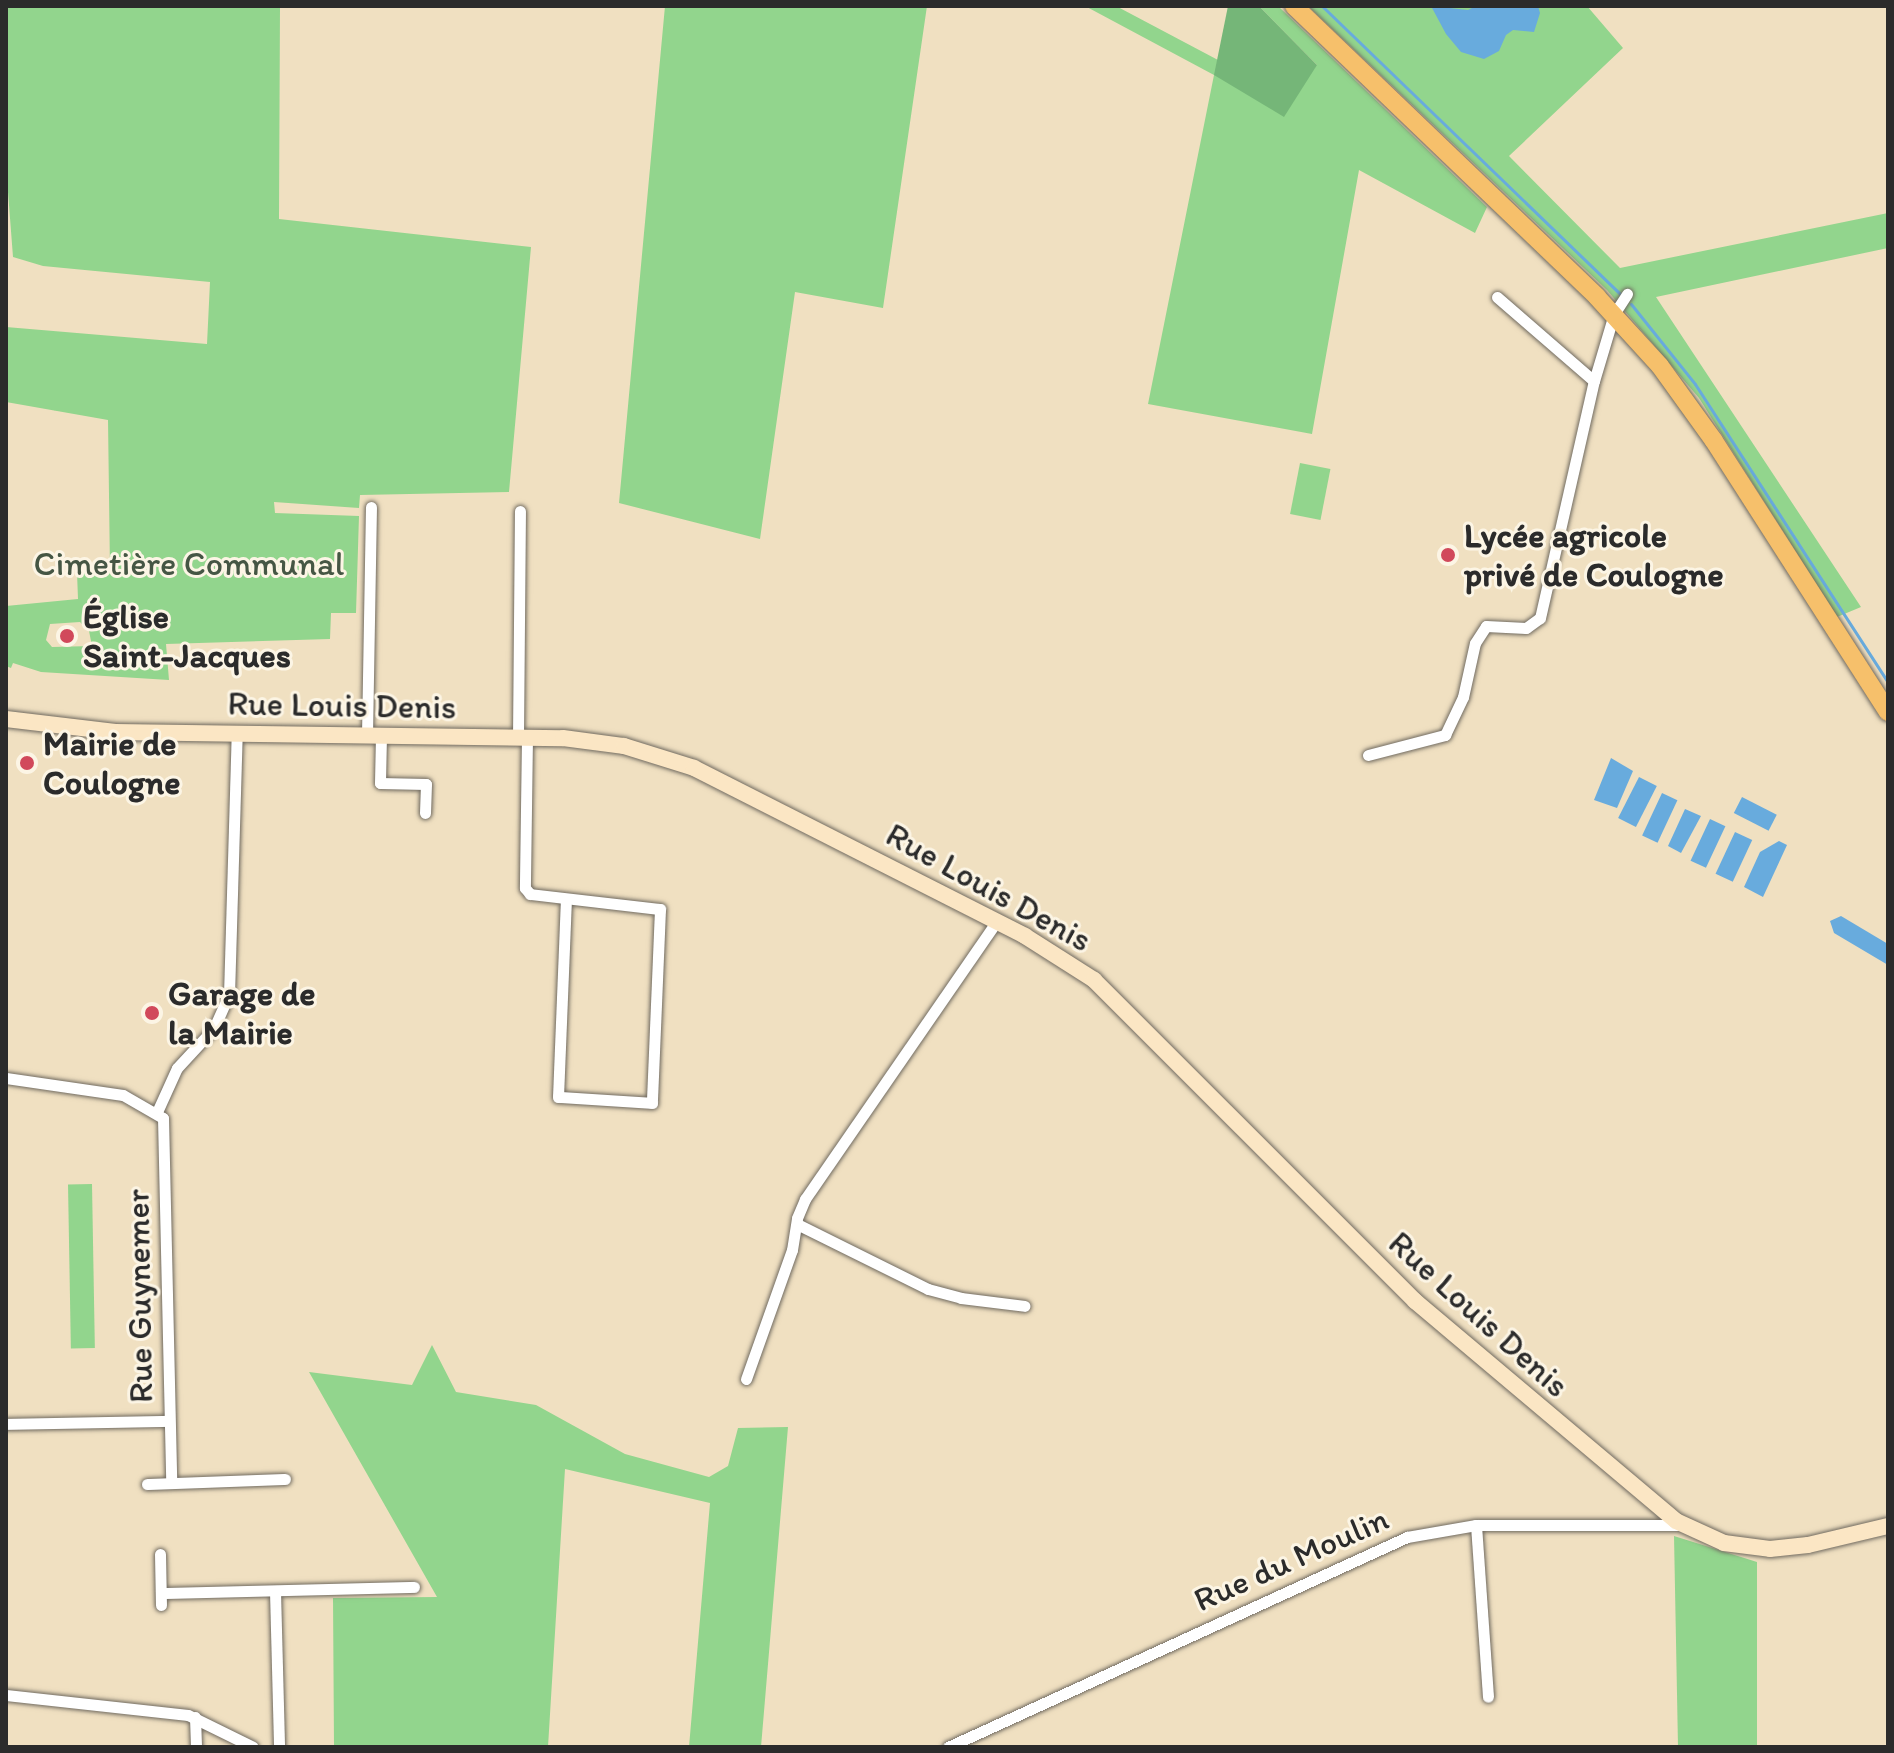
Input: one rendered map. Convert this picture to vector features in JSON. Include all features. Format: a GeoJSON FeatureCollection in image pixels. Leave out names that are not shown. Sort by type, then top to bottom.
{"type":"FeatureCollection","features":[{"type":"Feature","properties":{"kind":"main road"},"geometry":{"type":"LineString","coordinates":[[1294,6],[1614,314],[1660,366],[1698,416],[1888,712]]}},
{"type":"Feature","properties":{"kind":"street"},"geometry":{"type":"LineString","coordinates":[[1368,755],[1445,735],[1463,697],[1475,643],[1486,626],[1526,628],[1540,618],[1594,381],[1614,314],[1627,294]]}},
{"type":"Feature","properties":{"kind":"street"},"geometry":{"type":"LineString","coordinates":[[1497,297],[1594,381]]}},
{"type":"Feature","properties":{"kind":"street"},"geometry":{"type":"LineString","coordinates":[[371,507],[374,735],[380,783],[426,784],[425,813]]}},
{"type":"Feature","properties":{"kind":"street"},"geometry":{"type":"LineString","coordinates":[[520,511],[525,888],[530,894],[660,909],[652,1103],[558,1097],[566,899]]}},
{"type":"Feature","properties":{"kind":"street","name":"Rue Louis Denis"},"geometry":{"type":"LineString","coordinates":[[6,719],[98,731],[523,737],[609,743],[694,768],[997,921],[1065,959],[1108,992],[1415,1301],[1643,1497],[1681,1525],[1724,1543],[1770,1549],[1808,1545],[1888,1526]]}},
{"type":"Feature","properties":{"kind":"street"},"geometry":{"type":"LineString","coordinates":[[6,1078],[116,1093],[157,1112],[177,1068],[214,1028],[229,995],[237,733]]}},
{"type":"Feature","properties":{"kind":"street"},"geometry":{"type":"LineString","coordinates":[[746,1379],[792,1250],[802,1205],[825,1166],[997,921]]}},
{"type":"Feature","properties":{"kind":"street","name":"Rue Guynemer"},"geometry":{"type":"LineString","coordinates":[[157,1112],[163,1118],[165,1131],[171,1483]]}},
{"type":"Feature","properties":{"kind":"street"},"geometry":{"type":"LineString","coordinates":[[797,1224],[928,1289],[961,1298],[1025,1306]]}},
{"type":"Feature","properties":{"kind":"street"},"geometry":{"type":"LineString","coordinates":[[6,1424],[169,1421]]}},
{"type":"Feature","properties":{"kind":"street"},"geometry":{"type":"LineString","coordinates":[[147,1484],[285,1479]]}},
{"type":"Feature","properties":{"kind":"street"},"geometry":{"type":"LineString","coordinates":[[1476,1525],[1488,1697]]}},
{"type":"Feature","properties":{"kind":"street","name":"Rue du Moulin"},"geometry":{"type":"LineString","coordinates":[[948,1747],[1382,1546],[1425,1532],[1476,1525],[1681,1525]]}},
{"type":"Feature","properties":{"kind":"street"},"geometry":{"type":"LineString","coordinates":[[160,1554],[161,1599],[275,1591],[414,1587]]}},
{"type":"Feature","properties":{"kind":"street"},"geometry":{"type":"LineString","coordinates":[[275,1591],[279,1747]]}},
{"type":"Feature","properties":{"kind":"street"},"geometry":{"type":"LineString","coordinates":[[6,1695],[195,1717],[253,1747]]}},
{"type":"Feature","properties":{"kind":"street"},"geometry":{"type":"LineString","coordinates":[[195,1717],[196,1747]]}},
{"type":"Feature","properties":{"kind":"green space","name":"Cimetière Communal"},"geometry":{"type":"Polygon","coordinates":[[[6,6],[280,6],[279,219],[531,247],[509,492],[360,495],[359,508],[274,502],[275,513],[359,516],[356,613],[331,613],[330,639],[166,644],[169,680],[41,672],[13,663],[11,668],[6,666],[6,606],[78,599],[77,573],[110,571],[108,420],[6,402],[6,327],[207,344],[210,282],[43,266],[13,257],[6,166],[6,6]],[[80,622],[50,624],[46,640],[52,647],[92,646],[89,631],[80,622]]]}},
{"type":"Feature","properties":{"kind":"green space"},"geometry":{"type":"Polygon","coordinates":[[[665,6],[927,6],[883,308],[795,292],[760,539],[619,503],[665,6]]]}},
{"type":"Feature","properties":{"kind":"green space"},"geometry":{"type":"Polygon","coordinates":[[[1085,6],[1116,6],[1218,60],[1215,75],[1317,65],[1259,6],[1278,6],[1487,207],[1475,233],[1359,170],[1312,434],[1148,404],[1214,75],[1085,6]]]}},
{"type":"Feature","properties":{"kind":"green space"},"geometry":{"type":"Polygon","coordinates":[[[1228,6],[1259,6],[1317,65],[1284,117],[1214,75],[1228,6]]]}},
{"type":"Feature","properties":{"kind":"green space"},"geometry":{"type":"Polygon","coordinates":[[[1308,6],[1587,6],[1623,48],[1509,156],[1620,268],[1888,213],[1888,248],[1656,297],[1861,607],[1837,617],[1699,398],[1607,290],[1308,6]]]}},
{"type":"Feature","properties":{"kind":"green space"},"geometry":{"type":"Polygon","coordinates":[[[1300,463],[1330,469],[1321,520],[1290,514],[1300,463]]]}},
{"type":"Feature","properties":{"kind":"green space"},"geometry":{"type":"Polygon","coordinates":[[[68,1184],[92,1184],[95,1348],[71,1348],[68,1184]]]}},
{"type":"Feature","properties":{"kind":"green space"},"geometry":{"type":"Polygon","coordinates":[[[432,1345],[456,1392],[536,1405],[625,1454],[709,1477],[728,1466],[738,1428],[788,1427],[761,1747],[689,1747],[710,1503],[565,1469],[548,1747],[334,1747],[333,1598],[437,1597],[309,1372],[412,1385],[432,1345]]]}},
{"type":"Feature","properties":{"kind":"green space"},"geometry":{"type":"Polygon","coordinates":[[[1674,1536],[1757,1562],[1757,1747],[1678,1747],[1674,1536]]]}},
{"type":"Feature","properties":{"kind":"water"},"geometry":{"type":"Polygon","coordinates":[[[1431,6],[1468,10],[1476,6],[1538,6],[1540,13],[1534,32],[1513,30],[1506,35],[1499,51],[1484,59],[1461,52],[1446,34],[1431,6]]]}},
{"type":"Feature","properties":{"kind":"water"},"geometry":{"type":"Polygon","coordinates":[[[1611,758],[1633,771],[1617,808],[1594,800],[1611,758]]]}},
{"type":"Feature","properties":{"kind":"water"},"geometry":{"type":"Polygon","coordinates":[[[1639,777],[1657,786],[1636,827],[1618,818],[1639,777]]]}},
{"type":"Feature","properties":{"kind":"water"},"geometry":{"type":"Polygon","coordinates":[[[1662,793],[1677,800],[1658,843],[1642,836],[1662,793]]]}},
{"type":"Feature","properties":{"kind":"water"},"geometry":{"type":"Polygon","coordinates":[[[1742,797],[1777,815],[1769,831],[1734,813],[1742,797]]]}},
{"type":"Feature","properties":{"kind":"water"},"geometry":{"type":"Polygon","coordinates":[[[1685,809],[1701,816],[1681,853],[1668,846],[1685,809]]]}},
{"type":"Feature","properties":{"kind":"water"},"geometry":{"type":"Polygon","coordinates":[[[1710,819],[1725,826],[1706,868],[1691,861],[1710,819]]]}},
{"type":"Feature","properties":{"kind":"water"},"geometry":{"type":"Polygon","coordinates":[[[1735,832],[1752,840],[1733,882],[1716,874],[1735,832]]]}},
{"type":"Feature","properties":{"kind":"water"},"geometry":{"type":"Polygon","coordinates":[[[1779,841],[1787,845],[1763,897],[1744,887],[1760,852],[1779,841]]]}},
{"type":"Feature","properties":{"kind":"water"},"geometry":{"type":"Polygon","coordinates":[[[1841,916],[1888,944],[1888,965],[1834,933],[1830,921],[1841,916]]]}},
{"type":"Feature","properties":{"kind":"waterway"},"geometry":{"type":"LineString","coordinates":[[1322,6],[1620,294]]}},
{"type":"Feature","properties":{"kind":"waterway"},"geometry":{"type":"LineString","coordinates":[[1631,304],[1695,384],[1888,682]]}},
{"type":"Feature","properties":{"kind":"place","name":"Lycée agricole privé de Coulogne"},"geometry":{"type":"Point","coordinates":[1448,555]}},
{"type":"Feature","properties":{"kind":"place","name":"Église Saint-Jacques"},"geometry":{"type":"Point","coordinates":[67,636]}},
{"type":"Feature","properties":{"kind":"place","name":"Mairie de Coulogne"},"geometry":{"type":"Point","coordinates":[27,763]}},
{"type":"Feature","properties":{"kind":"place","name":"Garage de la Mairie"},"geometry":{"type":"Point","coordinates":[152,1013]}}]}
